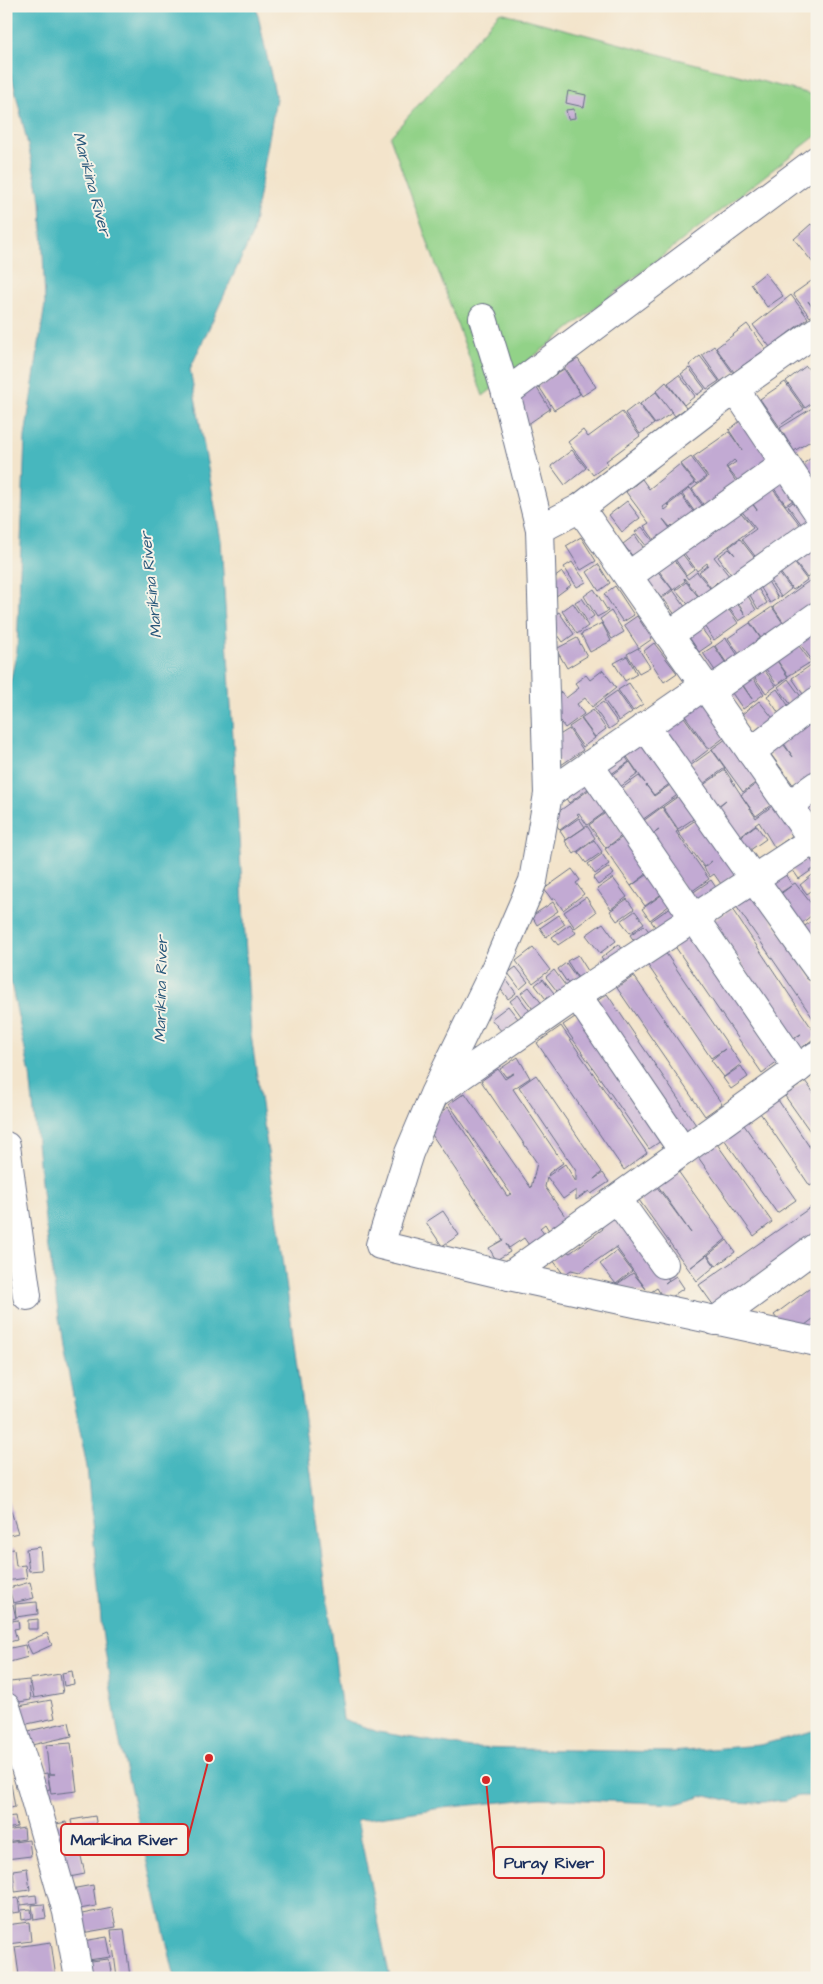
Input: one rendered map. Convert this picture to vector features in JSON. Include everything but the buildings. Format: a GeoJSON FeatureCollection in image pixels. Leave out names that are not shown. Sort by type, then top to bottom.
{"type":"FeatureCollection","features":[{"type":"Feature","properties":{"kind":"street"},"geometry":{"type":"LineString","coordinates":[[506,392],[817,160]]}},
{"type":"Feature","properties":{"kind":"street"},"geometry":{"type":"LineString","coordinates":[[483,318],[506,392],[540,529],[548,794],[533,881],[495,969],[434,1094],[409,1153],[380,1245],[508,1276],[817,1342]]}},
{"type":"Feature","properties":{"kind":"street"},"geometry":{"type":"LineString","coordinates":[[540,529],[580,508],[735,390],[817,332]]}},
{"type":"Feature","properties":{"kind":"street"},"geometry":{"type":"LineString","coordinates":[[735,390],[817,510]]}},
{"type":"Feature","properties":{"kind":"street"},"geometry":{"type":"LineString","coordinates":[[628,576],[785,464]]}},
{"type":"Feature","properties":{"kind":"street"},"geometry":{"type":"LineString","coordinates":[[434,1094],[577,995],[693,918],[753,879],[815,843],[580,508]]}},
{"type":"Feature","properties":{"kind":"street"},"geometry":{"type":"LineString","coordinates":[[669,636],[817,530]]}},
{"type":"Feature","properties":{"kind":"street"},"geometry":{"type":"LineString","coordinates":[[548,794],[645,726],[706,689],[817,616]]}},
{"type":"Feature","properties":{"kind":"street"},"geometry":{"type":"LineString","coordinates":[[751,752],[817,701]]}},
{"type":"Feature","properties":{"kind":"street"},"geometry":{"type":"LineString","coordinates":[[645,726],[817,968]]}},
{"type":"Feature","properties":{"kind":"street"},"geometry":{"type":"LineString","coordinates":[[508,1276],[808,1062],[693,918],[589,765]]}},
{"type":"Feature","properties":{"kind":"street"},"geometry":{"type":"LineString","coordinates":[[789,805],[817,785]]}},
{"type":"Feature","properties":{"kind":"street"},"geometry":{"type":"LineString","coordinates":[[577,995],[683,1151]]}},
{"type":"Feature","properties":{"kind":"street"},"geometry":{"type":"LineString","coordinates":[[6,1146],[27,1296]]}},
{"type":"Feature","properties":{"kind":"street"},"geometry":{"type":"LineString","coordinates":[[617,1199],[664,1264]]}},
{"type":"Feature","properties":{"kind":"street"},"geometry":{"type":"LineString","coordinates":[[715,1321],[817,1246]]}},
{"type":"Feature","properties":{"kind":"street"},"geometry":{"type":"LineString","coordinates":[[6,1707],[32,1786],[67,1912],[79,1978]]}},
{"type":"Feature","properties":{"kind":"green space"},"geometry":{"type":"Polygon","coordinates":[[[500,12],[817,96],[817,135],[483,396],[390,137],[500,12]]]}},
{"type":"Feature","properties":{"kind":"water"},"geometry":{"type":"Polygon","coordinates":[[[6,6],[256,6],[276,98],[252,235],[190,369],[221,540],[251,1035],[279,1228],[343,1719],[378,1732],[471,1748],[671,1752],[760,1745],[817,1730],[817,1796],[799,1796],[786,1800],[753,1803],[735,1802],[707,1795],[676,1804],[541,1798],[442,1808],[357,1820],[390,1978],[175,1978],[119,1739],[102,1631],[87,1467],[63,1345],[45,1221],[30,1074],[6,959],[6,701],[17,651],[25,437],[45,304],[41,201],[12,77],[6,64],[6,6]]]}},
{"type":"Feature","properties":{"kind":"place","name":"Marikina River"},"geometry":{"type":"Point","coordinates":[209,1758]}},
{"type":"Feature","properties":{"kind":"place","name":"Puray River"},"geometry":{"type":"Point","coordinates":[486,1780]}}]}
